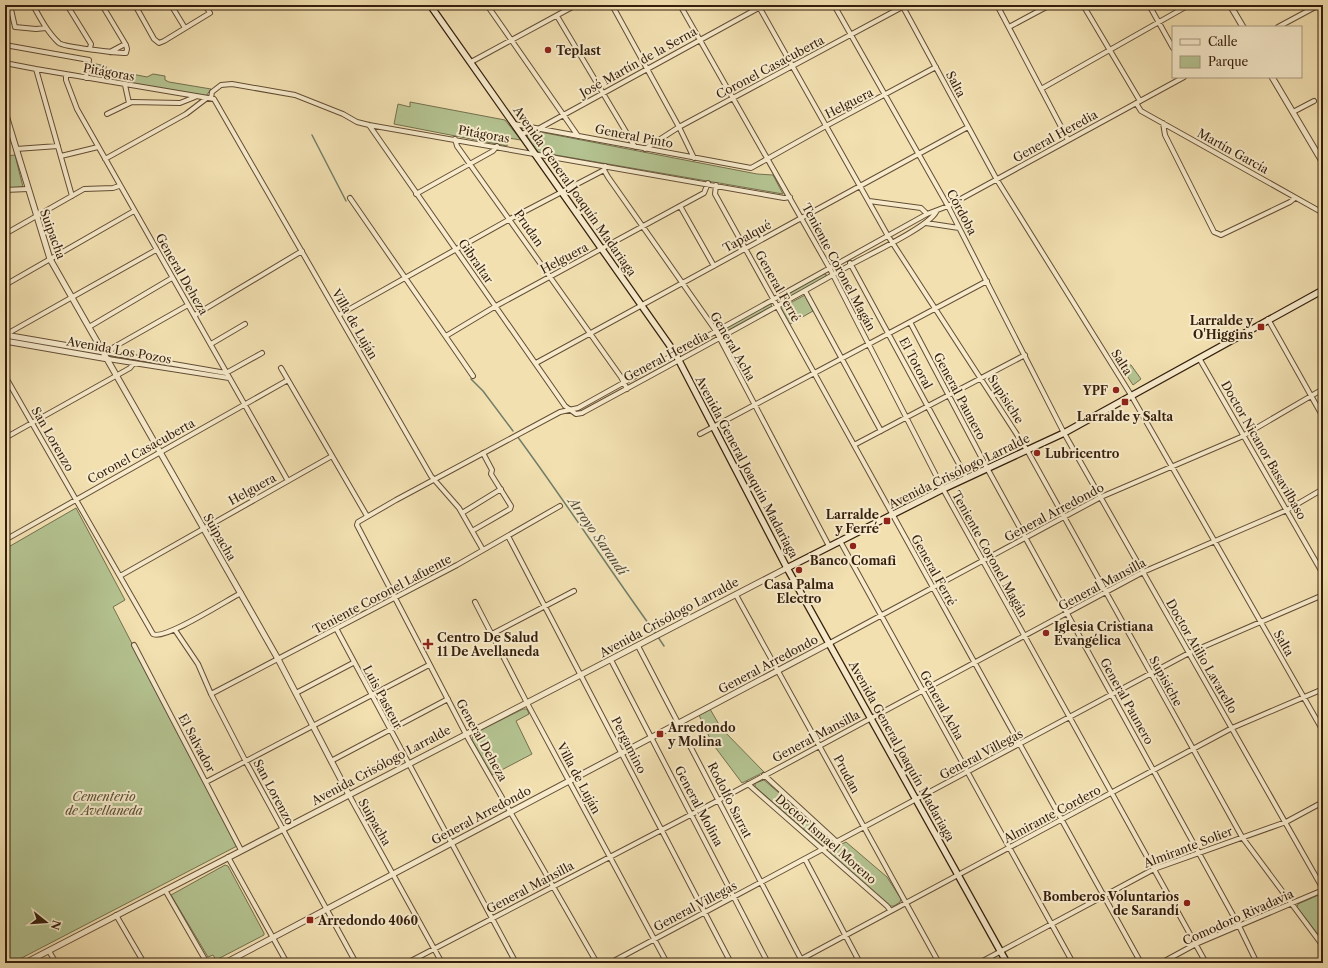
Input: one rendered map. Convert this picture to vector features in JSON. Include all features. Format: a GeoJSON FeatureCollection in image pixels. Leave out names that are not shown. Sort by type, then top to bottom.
{"type":"FeatureCollection","features":[{"type":"Feature","properties":{"kind":"main road","name":"Avenida General Joaquín Madariaga"},"geometry":{"type":"LineString","coordinates":[[430,5],[675,353],[787,568],[1007,963]]}},
{"type":"Feature","properties":{"kind":"main road","name":"Avenida Crisólogo Larralde"},"geometry":{"type":"LineString","coordinates":[[787,568],[943,489],[1064,433],[1323,290]]}},
{"type":"Feature","properties":{"kind":"street"},"geometry":{"type":"LineString","coordinates":[[10,5],[15,27],[36,30],[46,28]]}},
{"type":"Feature","properties":{"kind":"street"},"geometry":{"type":"LineString","coordinates":[[33,5],[46,28],[63,45],[126,53],[127,49],[125,44],[102,5]]}},
{"type":"Feature","properties":{"kind":"street"},"geometry":{"type":"LineString","coordinates":[[67,5],[90,44],[90,48]]}},
{"type":"Feature","properties":{"kind":"street"},"geometry":{"type":"LineString","coordinates":[[135,5],[154,39],[159,43],[210,13],[205,5]]}},
{"type":"Feature","properties":{"kind":"street"},"geometry":{"type":"LineString","coordinates":[[171,5],[186,28]]}},
{"type":"Feature","properties":{"kind":"street"},"geometry":{"type":"LineString","coordinates":[[486,5],[578,136]]}},
{"type":"Feature","properties":{"kind":"street"},"geometry":{"type":"LineString","coordinates":[[471,62],[576,5]]}},
{"type":"Feature","properties":{"kind":"street"},"geometry":{"type":"LineString","coordinates":[[612,5],[679,127],[694,158]]}},
{"type":"Feature","properties":{"kind":"street","name":"Teniente Coronel Magán"},"geometry":{"type":"LineString","coordinates":[[680,5],[834,275],[943,489],[1206,963]]}},
{"type":"Feature","properties":{"kind":"street","name":"José Martín de la Serna"},"geometry":{"type":"LineString","coordinates":[[521,134],[538,129],[758,6],[764,5]]}},
{"type":"Feature","properties":{"kind":"street","name":"Córdoba"},"geometry":{"type":"LineString","coordinates":[[834,5],[948,206],[1064,433]]}},
{"type":"Feature","properties":{"kind":"street"},"geometry":{"type":"LineString","coordinates":[[997,5],[1068,140]]}},
{"type":"Feature","properties":{"kind":"street"},"geometry":{"type":"LineString","coordinates":[[1009,27],[1050,5]]}},
{"type":"Feature","properties":{"kind":"street","name":"Martín García"},"geometry":{"type":"LineString","coordinates":[[1083,5],[1110,50],[1138,102],[1141,111],[1323,213]]}},
{"type":"Feature","properties":{"kind":"street"},"geometry":{"type":"LineString","coordinates":[[1149,5],[1172,46]]}},
{"type":"Feature","properties":{"kind":"street"},"geometry":{"type":"LineString","coordinates":[[1041,89],[1189,5]]}},
{"type":"Feature","properties":{"kind":"street"},"geometry":{"type":"LineString","coordinates":[[1230,5],[1242,26]]}},
{"type":"Feature","properties":{"kind":"street"},"geometry":{"type":"LineString","coordinates":[[1280,26],[1317,5]]}},
{"type":"Feature","properties":{"kind":"street"},"geometry":{"type":"LineString","coordinates":[[758,6],[870,201],[888,236]]}},
{"type":"Feature","properties":{"kind":"street","name":"Coronel Casacuberta"},"geometry":{"type":"LineString","coordinates":[[645,149],[679,127],[734,99],[903,6]]}},
{"type":"Feature","properties":{"kind":"street","name":"Salta"},"geometry":{"type":"LineString","coordinates":[[903,6],[997,180],[1131,395],[1323,731]]}},
{"type":"Feature","properties":{"kind":"street"},"geometry":{"type":"LineString","coordinates":[[557,16],[635,147]]}},
{"type":"Feature","properties":{"kind":"street"},"geometry":{"type":"LineString","coordinates":[[110,52],[125,44]]}},
{"type":"Feature","properties":{"kind":"street"},"geometry":{"type":"LineString","coordinates":[[5,45],[89,60],[86,78]]}},
{"type":"Feature","properties":{"kind":"street","name":"Pitágoras"},"geometry":{"type":"LineString","coordinates":[[5,61],[10,64],[36,69],[195,97],[209,98],[218,86],[235,84],[306,98],[322,107],[369,125],[497,146],[605,168],[716,185],[784,198],[790,197]]}},
{"type":"Feature","properties":{"kind":"street","name":"Helguera"},"geometry":{"type":"LineString","coordinates":[[751,168],[936,67]]}},
{"type":"Feature","properties":{"kind":"street"},"geometry":{"type":"LineString","coordinates":[[36,69],[72,196]]}},
{"type":"Feature","properties":{"kind":"street","name":"General Deheza"},"geometry":{"type":"LineString","coordinates":[[66,74],[66,80],[77,109],[119,186],[195,315],[288,481]]}},
{"type":"Feature","properties":{"kind":"street","name":"General Heredia"},"geometry":{"type":"LineString","coordinates":[[357,524],[367,516],[483,453],[568,409],[578,408],[928,214],[936,212],[997,180],[1182,78]]}},
{"type":"Feature","properties":{"kind":"street"},"geometry":{"type":"LineString","coordinates":[[1273,78],[1323,163]]}},
{"type":"Feature","properties":{"kind":"street"},"geometry":{"type":"LineString","coordinates":[[125,85],[129,103]]}},
{"type":"Feature","properties":{"kind":"street"},"geometry":{"type":"LineString","coordinates":[[107,114],[129,103],[180,103],[195,97]]}},
{"type":"Feature","properties":{"kind":"street"},"geometry":{"type":"LineString","coordinates":[[105,159],[186,114],[209,98]]}},
{"type":"Feature","properties":{"kind":"street","name":"Villa de Luján"},"geometry":{"type":"LineString","coordinates":[[209,98],[217,103],[434,480],[462,514],[483,550]]}},
{"type":"Feature","properties":{"kind":"street"},"geometry":{"type":"LineString","coordinates":[[1293,112],[1314,101]]}},
{"type":"Feature","properties":{"kind":"street","name":"Suipacha"},"geometry":{"type":"LineString","coordinates":[[5,114],[50,259],[107,355],[160,452],[278,659],[348,795],[442,963]]}},
{"type":"Feature","properties":{"kind":"street"},"geometry":{"type":"LineString","coordinates":[[1163,123],[1165,135],[1214,232],[1218,235],[1221,235],[1290,202],[1295,198]]}},
{"type":"Feature","properties":{"kind":"street","name":"General Pinto"},"geometry":{"type":"LineString","coordinates":[[514,124],[751,168]]}},
{"type":"Feature","properties":{"kind":"street","name":"Gibraltar"},"geometry":{"type":"LineString","coordinates":[[369,125],[568,409]]}},
{"type":"Feature","properties":{"kind":"street","name":"Tapalqué"},"geometry":{"type":"LineString","coordinates":[[536,363],[642,305],[684,284],[746,248],[968,127]]}},
{"type":"Feature","properties":{"kind":"street"},"geometry":{"type":"LineString","coordinates":[[5,135],[11,134]]}},
{"type":"Feature","properties":{"kind":"street","name":"Prudan"},"geometry":{"type":"LineString","coordinates":[[455,139],[457,146],[510,218],[590,333],[624,382],[626,389]]}},
{"type":"Feature","properties":{"kind":"street"},"geometry":{"type":"LineString","coordinates":[[16,149],[58,146]]}},
{"type":"Feature","properties":{"kind":"street"},"geometry":{"type":"LineString","coordinates":[[416,194],[493,151],[497,146]]}},
{"type":"Feature","properties":{"kind":"street"},"geometry":{"type":"LineString","coordinates":[[61,156],[98,147]]}},
{"type":"Feature","properties":{"kind":"street"},"geometry":{"type":"LineString","coordinates":[[338,315],[510,218],[562,192],[605,168]]}},
{"type":"Feature","properties":{"kind":"street","name":"General Acha"},"geometry":{"type":"LineString","coordinates":[[605,168],[643,226],[716,331],[829,546]]}},
{"type":"Feature","properties":{"kind":"street","name":"Helguera"},"geometry":{"type":"LineString","coordinates":[[446,336],[496,306],[704,193],[708,184]]}},
{"type":"Feature","properties":{"kind":"street","name":"General Ferré"},"geometry":{"type":"LineString","coordinates":[[716,185],[715,194],[1141,963]]}},
{"type":"Feature","properties":{"kind":"street"},"geometry":{"type":"LineString","coordinates":[[5,234],[87,188],[113,188],[119,186]]}},
{"type":"Feature","properties":{"kind":"street"},"geometry":{"type":"LineString","coordinates":[[5,199],[7,190],[28,189]]}},
{"type":"Feature","properties":{"kind":"street"},"geometry":{"type":"LineString","coordinates":[[350,198],[473,376]]}},
{"type":"Feature","properties":{"kind":"street"},"geometry":{"type":"LineString","coordinates":[[870,201],[921,208],[928,214]]}},
{"type":"Feature","properties":{"kind":"street"},"geometry":{"type":"LineString","coordinates":[[680,206],[714,266]]}},
{"type":"Feature","properties":{"kind":"street"},"geometry":{"type":"LineString","coordinates":[[5,285],[134,211]]}},
{"type":"Feature","properties":{"kind":"street","name":"General Heredia"},"geometry":{"type":"LineString","coordinates":[[568,409],[576,414],[582,413],[719,339],[926,223],[936,212]]}},
{"type":"Feature","properties":{"kind":"street"},"geometry":{"type":"LineString","coordinates":[[926,223],[959,228]]}},
{"type":"Feature","properties":{"kind":"street","name":"Supisiche"},"geometry":{"type":"LineString","coordinates":[[888,236],[1027,450],[1192,750],[1242,837],[1323,946]]}},
{"type":"Feature","properties":{"kind":"street"},"geometry":{"type":"LineString","coordinates":[[5,335],[156,250]]}},
{"type":"Feature","properties":{"kind":"street"},"geometry":{"type":"LineString","coordinates":[[195,315],[302,251]]}},
{"type":"Feature","properties":{"kind":"street","name":"El Totoral"},"geometry":{"type":"LineString","coordinates":[[848,259],[966,478]]}},
{"type":"Feature","properties":{"kind":"street"},"geometry":{"type":"LineString","coordinates":[[89,327],[172,278]]}},
{"type":"Feature","properties":{"kind":"street"},"geometry":{"type":"LineString","coordinates":[[700,434],[987,281]]}},
{"type":"Feature","properties":{"kind":"street"},"geometry":{"type":"LineString","coordinates":[[805,291],[881,431]]}},
{"type":"Feature","properties":{"kind":"street"},"geometry":{"type":"LineString","coordinates":[[107,355],[114,348],[188,305]]}},
{"type":"Feature","properties":{"kind":"street"},"geometry":{"type":"LineString","coordinates":[[1268,319],[1323,417]]}},
{"type":"Feature","properties":{"kind":"street","name":"General Paunero"},"geometry":{"type":"LineString","coordinates":[[910,322],[987,468],[1199,852],[1257,963]]}},
{"type":"Feature","properties":{"kind":"street"},"geometry":{"type":"LineString","coordinates":[[211,344],[245,324]]}},
{"type":"Feature","properties":{"kind":"street","name":"Avenida Los Pozos"},"geometry":{"type":"LineString","coordinates":[[5,335],[107,355],[134,363],[230,378]]}},
{"type":"Feature","properties":{"kind":"street","name":"Avenida Los Pozos"},"geometry":{"type":"LineString","coordinates":[[5,341],[226,372]]}},
{"type":"Feature","properties":{"kind":"street"},"geometry":{"type":"LineString","coordinates":[[226,372],[262,353]]}},
{"type":"Feature","properties":{"kind":"street"},"geometry":{"type":"LineString","coordinates":[[854,445],[1025,355]]}},
{"type":"Feature","properties":{"kind":"street","name":"Doctor Nicanor Basavilbaso"},"geometry":{"type":"LineString","coordinates":[[1199,358],[1323,574]]}},
{"type":"Feature","properties":{"kind":"street"},"geometry":{"type":"LineString","coordinates":[[5,438],[130,368],[134,363]]}},
{"type":"Feature","properties":{"kind":"street"},"geometry":{"type":"LineString","coordinates":[[281,368],[367,516]]}},
{"type":"Feature","properties":{"kind":"street","name":"San Lorenzo"},"geometry":{"type":"LineString","coordinates":[[5,376],[75,500],[155,636],[175,630],[198,664],[211,694],[246,762],[356,963]]}},
{"type":"Feature","properties":{"kind":"street","name":"Coronel Casacuberta"},"geometry":{"type":"LineString","coordinates":[[5,540],[288,380]]}},
{"type":"Feature","properties":{"kind":"street","name":"General Arredondo"},"geometry":{"type":"LineString","coordinates":[[225,963],[881,616],[1064,516],[1101,497],[1244,434],[1323,389]]}},
{"type":"Feature","properties":{"kind":"street","name":"Doctor Atilio Lavarello"},"geometry":{"type":"LineString","coordinates":[[1064,433],[1323,889]]}},
{"type":"Feature","properties":{"kind":"street"},"geometry":{"type":"LineString","coordinates":[[472,531],[510,509],[511,506],[491,474],[492,470],[483,453]]}},
{"type":"Feature","properties":{"kind":"street","name":"Helguera"},"geometry":{"type":"LineString","coordinates":[[120,576],[332,456]]}},
{"type":"Feature","properties":{"kind":"street","name":"General Mansilla"},"geometry":{"type":"LineString","coordinates":[[407,963],[553,885],[719,800],[1143,572],[1286,510],[1323,489]]}},
{"type":"Feature","properties":{"kind":"street"},"geometry":{"type":"LineString","coordinates":[[462,514],[501,490]]}},
{"type":"Feature","properties":{"kind":"street","name":"Teniente Coronel Lafuente"},"geometry":{"type":"LineString","coordinates":[[211,694],[336,630],[483,550],[560,506]]}},
{"type":"Feature","properties":{"kind":"street","name":"General Deheza"},"geometry":{"type":"LineString","coordinates":[[357,524],[429,665],[597,963]]}},
{"type":"Feature","properties":{"kind":"street","name":"Pergamino"},"geometry":{"type":"LineString","coordinates":[[508,536],[582,675],[731,963]]}},
{"type":"Feature","properties":{"kind":"street","name":"General Acha"},"geometry":{"type":"LineString","coordinates":[[840,541],[1073,963]]}},
{"type":"Feature","properties":{"kind":"street","name":"Avenida Crisólogo Larralde"},"geometry":{"type":"LineString","coordinates":[[25,963],[787,568]]}},
{"type":"Feature","properties":{"kind":"street"},"geometry":{"type":"LineString","coordinates":[[492,634],[574,591]]}},
{"type":"Feature","properties":{"kind":"street"},"geometry":{"type":"LineString","coordinates":[[175,630],[241,593]]}},
{"type":"Feature","properties":{"kind":"street","name":"Prudan"},"geometry":{"type":"LineString","coordinates":[[736,595],[939,963]]}},
{"type":"Feature","properties":{"kind":"street","name":"General Villegas"},"geometry":{"type":"LineString","coordinates":[[610,963],[1190,653],[1323,595]]}},
{"type":"Feature","properties":{"kind":"street","name":"Villa de Luján"},"geometry":{"type":"LineString","coordinates":[[476,602],[527,703],[667,963]]}},
{"type":"Feature","properties":{"kind":"street","name":"Luis Pasteur"},"geometry":{"type":"LineString","coordinates":[[336,630],[516,963]]}},
{"type":"Feature","properties":{"kind":"street","name":"El Salvador"},"geometry":{"type":"LineString","coordinates":[[134,645],[242,850]]}},
{"type":"Feature","properties":{"kind":"street","name":"Rodolfo Sarrat"},"geometry":{"type":"LineString","coordinates":[[638,646],[802,961]]}},
{"type":"Feature","properties":{"kind":"street","name":"General Molina"},"geometry":{"type":"LineString","coordinates":[[611,660],[692,813],[768,963]]}},
{"type":"Feature","properties":{"kind":"street"},"geometry":{"type":"LineString","coordinates":[[296,693],[353,662]]}},
{"type":"Feature","properties":{"kind":"street"},"geometry":{"type":"LineString","coordinates":[[206,782],[314,727],[429,665]]}},
{"type":"Feature","properties":{"kind":"street","name":"Almirante Cordero"},"geometry":{"type":"LineString","coordinates":[[794,963],[802,961],[890,910],[958,876],[1232,728],[1323,689]]}},
{"type":"Feature","properties":{"kind":"street"},"geometry":{"type":"LineString","coordinates":[[331,760],[448,699]]}},
{"type":"Feature","properties":{"kind":"street","name":"Doctor Ismael Moreno"},"geometry":{"type":"LineString","coordinates":[[764,775],[837,842]]}},
{"type":"Feature","properties":{"kind":"street","name":"Doctor Ismael Moreno"},"geometry":{"type":"LineString","coordinates":[[748,784],[888,906],[890,910]]}},
{"type":"Feature","properties":{"kind":"street","name":"Almirante Solier"},"geometry":{"type":"LineString","coordinates":[[979,963],[1154,869],[1286,822],[1323,802]]}},
{"type":"Feature","properties":{"kind":"street"},"geometry":{"type":"LineString","coordinates":[[228,857],[287,963]]}},
{"type":"Feature","properties":{"kind":"street"},"geometry":{"type":"LineString","coordinates":[[805,860],[844,936],[860,963]]}},
{"type":"Feature","properties":{"kind":"street","name":"Comodoro Rivadavia"},"geometry":{"type":"LineString","coordinates":[[1161,963],[1196,944],[1323,889]]}},
{"type":"Feature","properties":{"kind":"street"},"geometry":{"type":"LineString","coordinates":[[165,890],[207,963]]}},
{"type":"Feature","properties":{"kind":"street"},"geometry":{"type":"LineString","coordinates":[[116,915],[144,963]]}},
{"type":"Feature","properties":{"kind":"street"},"geometry":{"type":"LineString","coordinates":[[49,951],[56,963]]}},
{"type":"Feature","properties":{"kind":"green space"},"geometry":{"type":"Polygon","coordinates":[[[91,63],[106,66],[106,69],[147,77],[153,74],[165,76],[165,80],[169,82],[211,89],[206,96],[89,77],[91,63]]]}},
{"type":"Feature","properties":{"kind":"green space"},"geometry":{"type":"Polygon","coordinates":[[[410,102],[505,120],[521,140],[508,138],[507,146],[394,124],[398,104],[410,107],[410,102]]]}},
{"type":"Feature","properties":{"kind":"green space"},"geometry":{"type":"Polygon","coordinates":[[[535,131],[757,174],[773,175],[783,194],[538,152],[527,136],[535,131]]]}},
{"type":"Feature","properties":{"kind":"green space"},"geometry":{"type":"Polygon","coordinates":[[[15,155],[23,187],[5,188],[5,156],[15,155]]]}},
{"type":"Feature","properties":{"kind":"green space"},"geometry":{"type":"Polygon","coordinates":[[[823,274],[826,274],[826,277],[782,301],[779,301],[779,299],[823,274]]]}},
{"type":"Feature","properties":{"kind":"green space"},"geometry":{"type":"Polygon","coordinates":[[[805,295],[813,311],[790,324],[781,308],[805,295]]]}},
{"type":"Feature","properties":{"kind":"green space"},"geometry":{"type":"Polygon","coordinates":[[[771,304],[772,307],[724,333],[721,332],[722,330],[771,304]]]}},
{"type":"Feature","properties":{"kind":"green space"},"geometry":{"type":"Polygon","coordinates":[[[1120,365],[1131,365],[1141,379],[1133,385],[1120,365]]]}},
{"type":"Feature","properties":{"kind":"green space","name":"Cementerio de Avellaneda"},"geometry":{"type":"Polygon","coordinates":[[[76,508],[125,600],[113,607],[237,846],[12,963],[5,963],[5,549],[76,508]]]}},
{"type":"Feature","properties":{"kind":"green space"},"geometry":{"type":"Polygon","coordinates":[[[523,709],[527,709],[529,714],[516,721],[532,754],[492,775],[472,740],[473,734],[523,709]]]}},
{"type":"Feature","properties":{"kind":"green space"},"geometry":{"type":"Polygon","coordinates":[[[710,709],[721,728],[764,772],[742,783],[712,743],[699,715],[710,709]]]}},
{"type":"Feature","properties":{"kind":"green space"},"geometry":{"type":"Polygon","coordinates":[[[764,780],[831,838],[831,841],[822,845],[755,787],[755,783],[764,780]]]}},
{"type":"Feature","properties":{"kind":"green space"},"geometry":{"type":"Polygon","coordinates":[[[846,842],[887,877],[901,899],[900,902],[894,906],[890,906],[831,855],[831,849],[846,842]]]}},
{"type":"Feature","properties":{"kind":"green space"},"geometry":{"type":"Polygon","coordinates":[[[225,865],[228,866],[264,935],[216,960],[213,955],[208,957],[171,895],[225,865]]]}},
{"type":"Feature","properties":{"kind":"green space"},"geometry":{"type":"Polygon","coordinates":[[[1323,894],[1323,941],[1297,907],[1298,904],[1323,894]]]}},
{"type":"Feature","properties":{"kind":"waterway","name":"Arroyo Sarandí"},"geometry":{"type":"LineString","coordinates":[[312,135],[346,201]]}},
{"type":"Feature","properties":{"kind":"waterway","name":"Arroyo Sarandí"},"geometry":{"type":"LineString","coordinates":[[471,379],[483,391],[513,431]]}},
{"type":"Feature","properties":{"kind":"waterway","name":"Arroyo Sarandí"},"geometry":{"type":"LineString","coordinates":[[517,436],[656,634]]}},
{"type":"Feature","properties":{"kind":"waterway","name":"Arroyo Sarandí"},"geometry":{"type":"LineString","coordinates":[[658,637],[664,646]]}},
{"type":"Feature","properties":{"kind":"place","name":"Teplast"},"geometry":{"type":"Point","coordinates":[548,50]}},
{"type":"Feature","properties":{"kind":"place","name":"Larralde y O'Higgins"},"geometry":{"type":"Point","coordinates":[1261,327]}},
{"type":"Feature","properties":{"kind":"place","name":"YPF"},"geometry":{"type":"Point","coordinates":[1116,390]}},
{"type":"Feature","properties":{"kind":"place","name":"Larralde y Salta"},"geometry":{"type":"Point","coordinates":[1125,402]}},
{"type":"Feature","properties":{"kind":"place","name":"Lubricentro"},"geometry":{"type":"Point","coordinates":[1037,453]}},
{"type":"Feature","properties":{"kind":"place","name":"Larralde y Ferré"},"geometry":{"type":"Point","coordinates":[887,521]}},
{"type":"Feature","properties":{"kind":"place","name":"Banco Comafi"},"geometry":{"type":"Point","coordinates":[853,546]}},
{"type":"Feature","properties":{"kind":"place","name":"Casa Palma Electro"},"geometry":{"type":"Point","coordinates":[799,570]}},
{"type":"Feature","properties":{"kind":"place","name":"Iglesia Cristiana Evangélica"},"geometry":{"type":"Point","coordinates":[1046,633]}},
{"type":"Feature","properties":{"kind":"place","name":"Centro De Salud 11 De Avellaneda"},"geometry":{"type":"Point","coordinates":[428,644]}},
{"type":"Feature","properties":{"kind":"place","name":"Arredondo y Molina"},"geometry":{"type":"Point","coordinates":[660,734]}},
{"type":"Feature","properties":{"kind":"place","name":"Bomberos Voluntarios de Sarandí"},"geometry":{"type":"Point","coordinates":[1187,903]}},
{"type":"Feature","properties":{"kind":"place","name":"Arredondo 4060"},"geometry":{"type":"Point","coordinates":[310,920]}}]}
